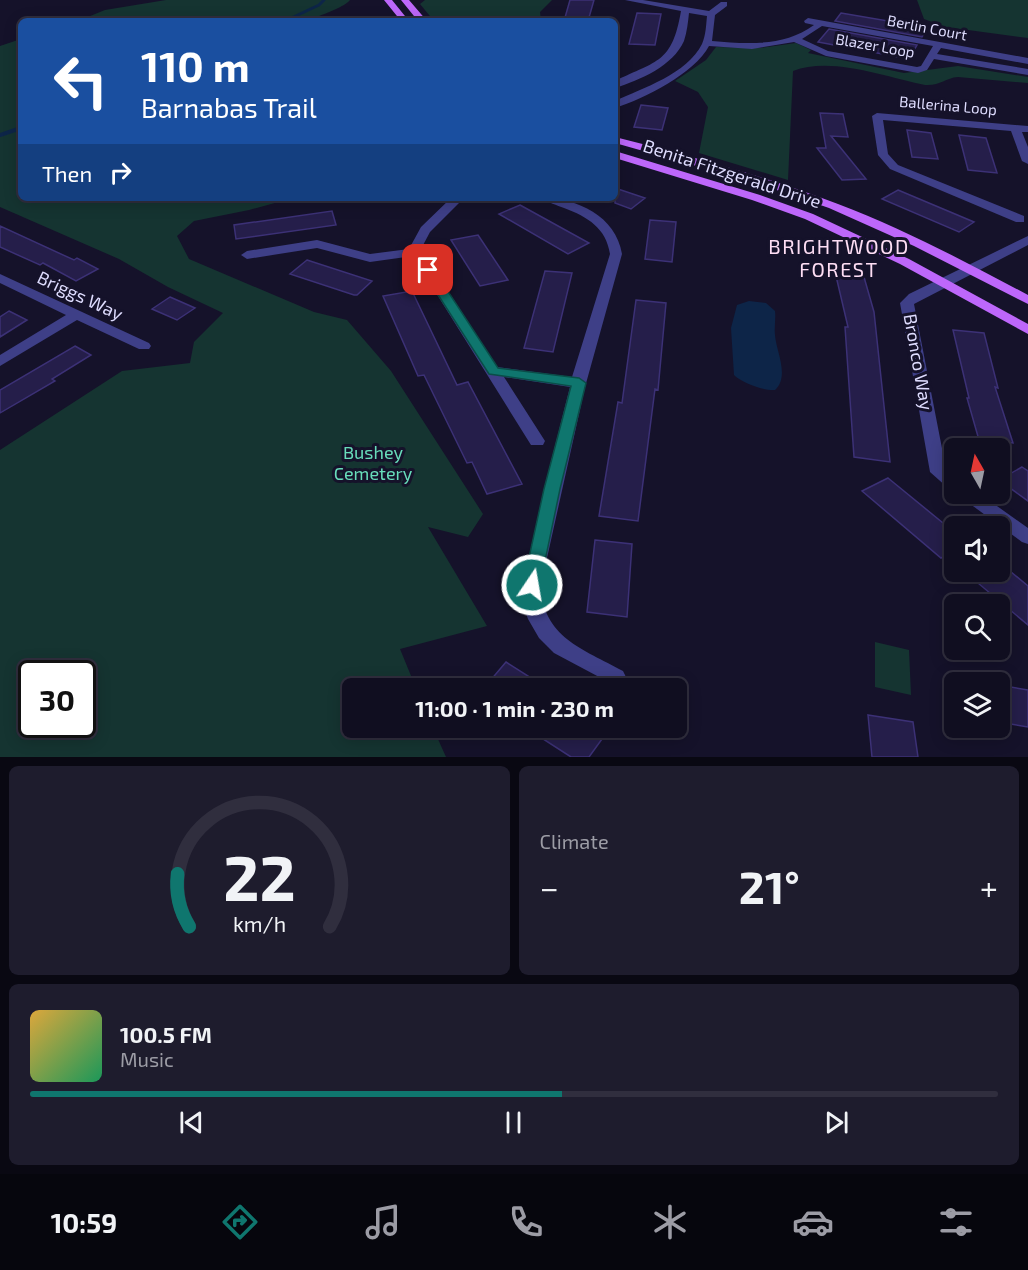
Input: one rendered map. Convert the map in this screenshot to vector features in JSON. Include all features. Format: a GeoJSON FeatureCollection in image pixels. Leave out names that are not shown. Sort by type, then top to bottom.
{"type":"FeatureCollection","features":[{"type":"Feature","properties":{"kind":"main road"},"geometry":{"type":"LineString","coordinates":[[388,0],[403,18]]}},
{"type":"Feature","properties":{"kind":"main road"},"geometry":{"type":"LineString","coordinates":[[405,0],[420,18]]}},
{"type":"Feature","properties":{"kind":"main road","name":"Benita Fitzgerald Drive"},"geometry":{"type":"LineString","coordinates":[[618,141],[772,183],[806,195],[909,238],[1028,300]]}},
{"type":"Feature","properties":{"kind":"main road","name":"Benita Fitzgerald Drive"},"geometry":{"type":"LineString","coordinates":[[618,155],[775,203],[847,233],[946,283],[1028,330]]}},
{"type":"Feature","properties":{"kind":"street"},"geometry":{"type":"LineString","coordinates":[[629,0],[711,14],[724,4]]}},
{"type":"Feature","properties":{"kind":"street"},"geometry":{"type":"LineString","coordinates":[[618,83],[662,61],[675,50],[680,40],[685,11]]}},
{"type":"Feature","properties":{"kind":"street"},"geometry":{"type":"LineString","coordinates":[[618,103],[688,65],[707,43],[711,14]]}},
{"type":"Feature","properties":{"kind":"street","name":"Berlin Court"},"geometry":{"type":"LineString","coordinates":[[808,21],[1028,61]]}},
{"type":"Feature","properties":{"kind":"street"},"geometry":{"type":"LineString","coordinates":[[707,43],[754,46],[796,40],[809,34],[821,23]]}},
{"type":"Feature","properties":{"kind":"street","name":"Blazer Loop"},"geometry":{"type":"LineString","coordinates":[[796,40],[826,53],[907,69],[924,68],[938,46]]}},
{"type":"Feature","properties":{"kind":"street","name":"Berlin Court"},"geometry":{"type":"LineString","coordinates":[[932,56],[1028,72]]}},
{"type":"Feature","properties":{"kind":"street"},"geometry":{"type":"LineString","coordinates":[[637,73],[661,81]]}},
{"type":"Feature","properties":{"kind":"street","name":"Ballerina Loop"},"geometry":{"type":"LineString","coordinates":[[1028,129],[877,116],[883,155],[894,167],[1024,218],[1016,226],[1028,239]]}},
{"type":"Feature","properties":{"kind":"street"},"geometry":{"type":"LineString","coordinates":[[1015,128],[1028,161]]}},
{"type":"Feature","properties":{"kind":"street"},"geometry":{"type":"LineString","coordinates":[[455,201],[418,238],[415,246],[417,252],[537,441]]}},
{"type":"Feature","properties":{"kind":"street"},"geometry":{"type":"LineString","coordinates":[[556,201],[597,219],[606,227],[616,245],[614,264],[579,383],[552,489],[532,585],[532,602],[541,624],[561,647],[615,677]]}},
{"type":"Feature","properties":{"kind":"street","name":"Bronco Way"},"geometry":{"type":"LineString","coordinates":[[944,476],[938,472],[907,303],[914,297],[946,283],[1028,239]]}},
{"type":"Feature","properties":{"kind":"street"},"geometry":{"type":"LineString","coordinates":[[247,255],[317,243],[369,258],[386,258],[417,252]]}},
{"type":"Feature","properties":{"kind":"street","name":"Briggs Way"},"geometry":{"type":"LineString","coordinates":[[0,278],[144,346]]}},
{"type":"Feature","properties":{"kind":"street"},"geometry":{"type":"LineString","coordinates":[[0,361],[77,314]]}},
{"type":"Feature","properties":{"kind":"street"},"geometry":{"type":"LineString","coordinates":[[493,371],[579,383]]}},
{"type":"Feature","properties":{"kind":"street"},"geometry":{"type":"LineString","coordinates":[[982,504],[1028,537]]}},
{"type":"Feature","properties":{"kind":"green space"},"geometry":{"type":"Polygon","coordinates":[[[166,0],[350,0],[316,18],[85,18],[105,10],[166,0]]]}},
{"type":"Feature","properties":{"kind":"green space"},"geometry":{"type":"Polygon","coordinates":[[[425,0],[552,0],[540,12],[541,18],[432,18],[420,4],[425,0]]]}},
{"type":"Feature","properties":{"kind":"green space"},"geometry":{"type":"Polygon","coordinates":[[[917,0],[1028,0],[1028,38],[946,27],[924,19],[917,0]]]}},
{"type":"Feature","properties":{"kind":"green space","name":"Bushey Cemetery"},"geometry":{"type":"Polygon","coordinates":[[[18,40],[18,201],[282,201],[194,221],[177,236],[189,259],[314,312],[347,320],[391,371],[483,514],[468,537],[428,527],[487,626],[400,649],[412,678],[342,678],[342,738],[437,738],[446,757],[0,757],[0,450],[122,371],[190,363],[194,342],[223,313],[168,287],[119,259],[0,207],[0,46],[18,40]]]}},
{"type":"Feature","properties":{"kind":"green space"},"geometry":{"type":"Polygon","coordinates":[[[796,43],[811,50],[808,53],[904,73],[958,66],[1028,77],[1028,83],[958,77],[925,85],[859,69],[808,67],[793,71],[788,180],[699,153],[708,107],[698,92],[675,81],[706,60],[716,47],[761,48],[796,43]]]}},
{"type":"Feature","properties":{"kind":"green space"},"geometry":{"type":"Polygon","coordinates":[[[875,642],[909,650],[911,695],[875,687],[875,642]]]}},
{"type":"Feature","properties":{"kind":"water"},"geometry":{"type":"Polygon","coordinates":[[[749,301],[766,303],[775,311],[775,335],[782,371],[775,390],[753,386],[734,375],[731,328],[737,305],[749,301]]]}},
{"type":"Feature","properties":{"kind":"building"},"geometry":{"type":"Polygon","coordinates":[[[570,0],[594,0],[589,18],[565,18],[570,0]]]}},
{"type":"Feature","properties":{"kind":"building"},"geometry":{"type":"Polygon","coordinates":[[[637,13],[661,14],[655,45],[629,44],[637,13]]]}},
{"type":"Feature","properties":{"kind":"building"},"geometry":{"type":"Polygon","coordinates":[[[841,13],[927,29],[922,37],[835,21],[841,13]]]}},
{"type":"Feature","properties":{"kind":"building"},"geometry":{"type":"Polygon","coordinates":[[[829,29],[917,45],[909,59],[818,42],[829,29]]]}},
{"type":"Feature","properties":{"kind":"building"},"geometry":{"type":"Polygon","coordinates":[[[641,105],[668,108],[662,130],[634,127],[641,105]]]}},
{"type":"Feature","properties":{"kind":"building"},"geometry":{"type":"Polygon","coordinates":[[[820,113],[843,114],[848,137],[831,136],[866,179],[842,180],[817,148],[826,148],[820,113]]]}},
{"type":"Feature","properties":{"kind":"building"},"geometry":{"type":"Polygon","coordinates":[[[907,130],[931,133],[938,159],[912,157],[907,130]]]}},
{"type":"Feature","properties":{"kind":"building"},"geometry":{"type":"Polygon","coordinates":[[[959,135],[986,138],[997,173],[968,170],[959,135]]]}},
{"type":"Feature","properties":{"kind":"building"},"geometry":{"type":"Polygon","coordinates":[[[618,189],[645,198],[631,209],[615,203],[618,201],[618,189]]]}},
{"type":"Feature","properties":{"kind":"building"},"geometry":{"type":"Polygon","coordinates":[[[898,190],[974,222],[959,232],[882,199],[898,190]]]}},
{"type":"Feature","properties":{"kind":"building"},"geometry":{"type":"Polygon","coordinates":[[[520,205],[589,243],[568,254],[499,214],[520,205]]]}},
{"type":"Feature","properties":{"kind":"building"},"geometry":{"type":"Polygon","coordinates":[[[332,211],[336,225],[236,239],[234,225],[332,211]]]}},
{"type":"Feature","properties":{"kind":"building"},"geometry":{"type":"Polygon","coordinates":[[[650,220],[676,222],[672,262],[645,259],[650,220]]]}},
{"type":"Feature","properties":{"kind":"building"},"geometry":{"type":"Polygon","coordinates":[[[0,226],[98,269],[76,281],[43,263],[40,265],[0,247],[0,226]]]}},
{"type":"Feature","properties":{"kind":"building"},"geometry":{"type":"Polygon","coordinates":[[[478,235],[508,280],[480,286],[451,240],[478,235]]]}},
{"type":"Feature","properties":{"kind":"building"},"geometry":{"type":"Polygon","coordinates":[[[307,260],[372,281],[357,295],[354,295],[290,274],[307,260]]]}},
{"type":"Feature","properties":{"kind":"building"},"geometry":{"type":"Polygon","coordinates":[[[545,271],[572,273],[553,352],[524,348],[545,271]]]}},
{"type":"Feature","properties":{"kind":"building"},"geometry":{"type":"Polygon","coordinates":[[[836,276],[864,277],[874,312],[890,462],[854,457],[845,327],[848,327],[836,276]]]}},
{"type":"Feature","properties":{"kind":"building"},"geometry":{"type":"Polygon","coordinates":[[[412,291],[457,385],[468,382],[522,484],[487,494],[472,462],[467,463],[424,375],[418,376],[383,296],[412,291]]]}},
{"type":"Feature","properties":{"kind":"building"},"geometry":{"type":"Polygon","coordinates":[[[170,297],[195,308],[177,320],[152,309],[170,297]]]}},
{"type":"Feature","properties":{"kind":"building"},"geometry":{"type":"Polygon","coordinates":[[[636,300],[666,303],[658,390],[655,389],[638,521],[599,516],[618,402],[622,403],[636,300]]]}},
{"type":"Feature","properties":{"kind":"building"},"geometry":{"type":"Polygon","coordinates":[[[9,311],[27,320],[0,337],[0,317],[9,311]]]}},
{"type":"Feature","properties":{"kind":"building"},"geometry":{"type":"Polygon","coordinates":[[[953,330],[984,333],[998,388],[995,387],[1013,443],[1010,443],[1010,438],[978,438],[967,398],[969,398],[953,330]]]}},
{"type":"Feature","properties":{"kind":"building"},"geometry":{"type":"Polygon","coordinates":[[[75,346],[91,355],[52,379],[55,381],[0,413],[0,390],[75,346]]]}},
{"type":"Feature","properties":{"kind":"building"},"geometry":{"type":"Polygon","coordinates":[[[1022,467],[1028,471],[1028,501],[1010,488],[1010,474],[1022,467]]]}},
{"type":"Feature","properties":{"kind":"building"},"geometry":{"type":"Polygon","coordinates":[[[888,478],[944,524],[944,556],[941,558],[862,491],[888,478]]]}},
{"type":"Feature","properties":{"kind":"building"},"geometry":{"type":"Polygon","coordinates":[[[595,540],[632,544],[627,617],[587,612],[595,540]]]}},
{"type":"Feature","properties":{"kind":"building"},"geometry":{"type":"Polygon","coordinates":[[[1010,571],[1028,586],[1028,625],[1010,610],[1010,594],[991,594],[977,582],[1010,582],[1010,571]]]}},
{"type":"Feature","properties":{"kind":"building"},"geometry":{"type":"Polygon","coordinates":[[[506,662],[531,678],[492,678],[506,662]]]}},
{"type":"Feature","properties":{"kind":"building"},"geometry":{"type":"Polygon","coordinates":[[[1010,687],[1028,690],[1028,727],[1010,724],[1010,687]]]}},
{"type":"Feature","properties":{"kind":"building"},"geometry":{"type":"Polygon","coordinates":[[[868,715],[913,722],[918,757],[872,757],[868,715]]]}},
{"type":"Feature","properties":{"kind":"building"},"geometry":{"type":"Polygon","coordinates":[[[542,738],[603,738],[589,757],[571,757],[542,738]]]}},
{"type":"Feature","properties":{"kind":"waterway"},"geometry":{"type":"LineString","coordinates":[[291,18],[319,5],[324,0]]}},
{"type":"Feature","properties":{"kind":"waterway"},"geometry":{"type":"LineString","coordinates":[[0,135],[18,129]]}},
{"type":"Feature","properties":{"kind":"district","name":"BRIGHTWOOD FOREST"},"geometry":{"type":"Point","coordinates":[839,258]}},
{"type":"Feature","properties":{"kind":"route"},"geometry":{"type":"LineString","coordinates":[[428,270],[493,371],[579,383],[552,489],[532,585]]}}]}
